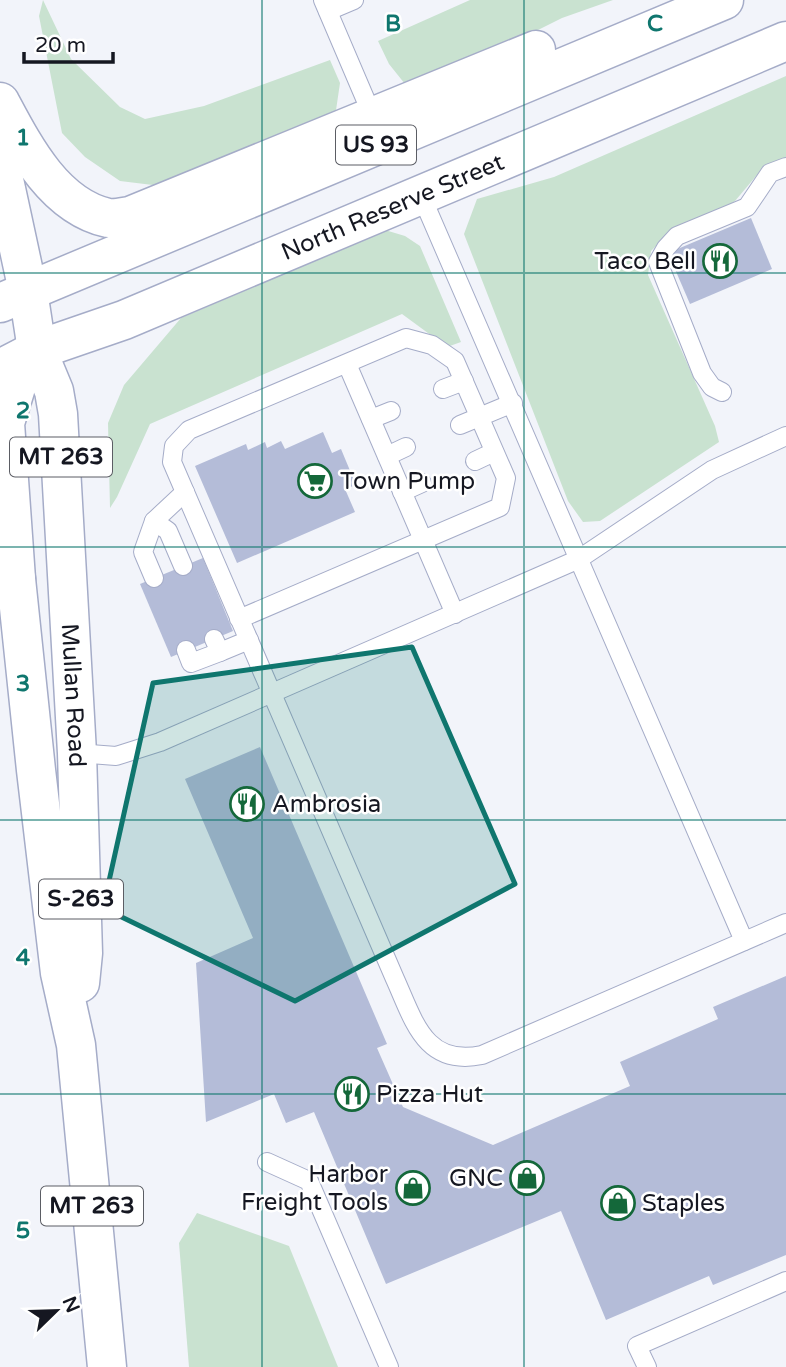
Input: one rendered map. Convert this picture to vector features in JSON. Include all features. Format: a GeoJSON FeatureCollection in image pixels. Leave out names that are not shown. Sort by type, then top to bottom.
{"type":"FeatureCollection","features":[{"type":"Feature","properties":{"kind":"main road"},"geometry":{"type":"LineString","coordinates":[[0,102],[23,146],[44,176],[85,208],[111,219],[130,216],[615,18],[683,0]]}},
{"type":"Feature","properties":{"kind":"main road","name":"US 93"},"geometry":{"type":"LineString","coordinates":[[14,297],[724,0]]}},
{"type":"Feature","properties":{"kind":"main road","name":"North Reserve Street"},"geometry":{"type":"LineString","coordinates":[[0,369],[37,350],[124,320],[786,41]]}},
{"type":"Feature","properties":{"kind":"main road","name":"Mullan Road"},"geometry":{"type":"LineString","coordinates":[[0,161],[14,297],[54,391],[58,414],[77,753],[83,953],[76,1045]]}},
{"type":"Feature","properties":{"kind":"main road","name":"Mullan Road"},"geometry":{"type":"LineString","coordinates":[[37,350],[17,384],[5,423],[16,579],[59,960],[76,1045],[107,1367]]}},
{"type":"Feature","properties":{"kind":"main road"},"geometry":{"type":"LineString","coordinates":[[0,513],[4,519],[16,579]]}},
{"type":"Feature","properties":{"kind":"lane"},"geometry":{"type":"LineString","coordinates":[[354,0],[326,6],[367,103]]}},
{"type":"Feature","properties":{"kind":"lane"},"geometry":{"type":"LineString","coordinates":[[722,392],[712,387],[702,373],[658,262],[677,236],[747,206],[770,173],[786,167]]}},
{"type":"Feature","properties":{"kind":"lane"},"geometry":{"type":"LineString","coordinates":[[421,195],[744,941]]}},
{"type":"Feature","properties":{"kind":"lane"},"geometry":{"type":"LineString","coordinates":[[239,618],[500,507],[506,478],[455,361],[432,345],[406,338],[189,430],[174,446],[172,462],[271,694],[413,1018],[429,1045],[448,1056],[464,1059],[482,1055],[786,923]]}},
{"type":"Feature","properties":{"kind":"lane"},"geometry":{"type":"LineString","coordinates":[[347,364],[455,614]]}},
{"type":"Feature","properties":{"kind":"lane"},"geometry":{"type":"LineString","coordinates":[[443,389],[464,381]]}},
{"type":"Feature","properties":{"kind":"lane"},"geometry":{"type":"LineString","coordinates":[[460,425],[513,403]]}},
{"type":"Feature","properties":{"kind":"lane"},"geometry":{"type":"LineString","coordinates":[[371,419],[391,411]]}},
{"type":"Feature","properties":{"kind":"lane"},"geometry":{"type":"LineString","coordinates":[[77,753],[116,756],[144,748],[579,559],[712,470],[786,436]]}},
{"type":"Feature","properties":{"kind":"lane"},"geometry":{"type":"LineString","coordinates":[[387,456],[406,447]]}},
{"type":"Feature","properties":{"kind":"lane"},"geometry":{"type":"LineString","coordinates":[[475,461],[495,452]]}},
{"type":"Feature","properties":{"kind":"lane"},"geometry":{"type":"LineString","coordinates":[[402,492],[422,483]]}},
{"type":"Feature","properties":{"kind":"lane"},"geometry":{"type":"LineString","coordinates":[[154,578],[143,552],[154,521],[185,492]]}},
{"type":"Feature","properties":{"kind":"lane"},"geometry":{"type":"LineString","coordinates":[[154,521],[168,531],[183,566]]}},
{"type":"Feature","properties":{"kind":"lane"},"geometry":{"type":"LineString","coordinates":[[186,650],[191,663],[217,645],[249,640]]}},
{"type":"Feature","properties":{"kind":"lane"},"geometry":{"type":"LineString","coordinates":[[267,1162],[309,1181],[388,1367]]}},
{"type":"Feature","properties":{"kind":"lane"},"geometry":{"type":"LineString","coordinates":[[647,1367],[637,1346],[786,1281]]}},
{"type":"Feature","properties":{"kind":"highlighted area"},"geometry":{"type":"Polygon","coordinates":[[[412,647],[515,884],[295,1001],[103,908],[153,683],[412,647]]]}},
{"type":"Feature","properties":{"kind":"green space"},"geometry":{"type":"Polygon","coordinates":[[[43,0],[71,59],[120,107],[145,119],[204,106],[330,60],[340,83],[335,117],[161,186],[120,181],[85,157],[62,133],[39,16],[43,0]]]}},
{"type":"Feature","properties":{"kind":"green space"},"geometry":{"type":"Polygon","coordinates":[[[470,0],[613,0],[562,18],[518,40],[405,84],[389,64],[378,41],[470,0]]]}},
{"type":"Feature","properties":{"kind":"green space"},"geometry":{"type":"Polygon","coordinates":[[[786,76],[786,158],[762,169],[735,201],[722,211],[665,237],[651,251],[648,275],[715,426],[719,442],[600,521],[583,522],[568,501],[464,234],[477,199],[554,177],[786,76]]]}},
{"type":"Feature","properties":{"kind":"green space"},"geometry":{"type":"Polygon","coordinates":[[[385,230],[405,236],[420,246],[461,342],[447,347],[402,314],[150,424],[110,508],[108,423],[124,385],[181,318],[385,230]]]}},
{"type":"Feature","properties":{"kind":"green space"},"geometry":{"type":"Polygon","coordinates":[[[197,1213],[289,1246],[338,1367],[189,1367],[179,1243],[197,1213]]]}},
{"type":"Feature","properties":{"kind":"building","name":"Taco Bell"},"geometry":{"type":"Polygon","coordinates":[[[751,218],[772,269],[690,304],[668,253],[751,218]]]}},
{"type":"Feature","properties":{"kind":"building"},"geometry":{"type":"Polygon","coordinates":[[[323,432],[332,453],[341,449],[356,485],[345,489],[355,512],[237,563],[195,466],[246,444],[248,450],[265,442],[267,448],[281,441],[285,449],[323,432]]]}},
{"type":"Feature","properties":{"kind":"building"},"geometry":{"type":"Polygon","coordinates":[[[203,558],[233,631],[171,657],[140,584],[203,558]]]}},
{"type":"Feature","properties":{"kind":"building"},"geometry":{"type":"Polygon","coordinates":[[[260,747],[387,1044],[377,1048],[403,1107],[493,1145],[630,1086],[620,1062],[718,1019],[713,1007],[786,976],[786,1255],[713,1285],[709,1276],[606,1320],[561,1211],[386,1284],[314,1112],[286,1123],[274,1094],[206,1122],[196,963],[253,938],[185,779],[260,747]]]}},
{"type":"Feature","properties":{"kind":"place","name":"Taco Bell"},"geometry":{"type":"Point","coordinates":[720,261]}},
{"type":"Feature","properties":{"kind":"place","name":"Town Pump"},"geometry":{"type":"Point","coordinates":[315,481]}},
{"type":"Feature","properties":{"kind":"place","name":"Ambrosia"},"geometry":{"type":"Point","coordinates":[247,804]}},
{"type":"Feature","properties":{"kind":"place","name":"Pizza Hut"},"geometry":{"type":"Point","coordinates":[352,1094]}},
{"type":"Feature","properties":{"kind":"place","name":"GNC"},"geometry":{"type":"Point","coordinates":[527,1178]}},
{"type":"Feature","properties":{"kind":"place","name":"Harbor Freight Tools"},"geometry":{"type":"Point","coordinates":[413,1188]}},
{"type":"Feature","properties":{"kind":"place","name":"Staples"},"geometry":{"type":"Point","coordinates":[618,1203]}}]}
